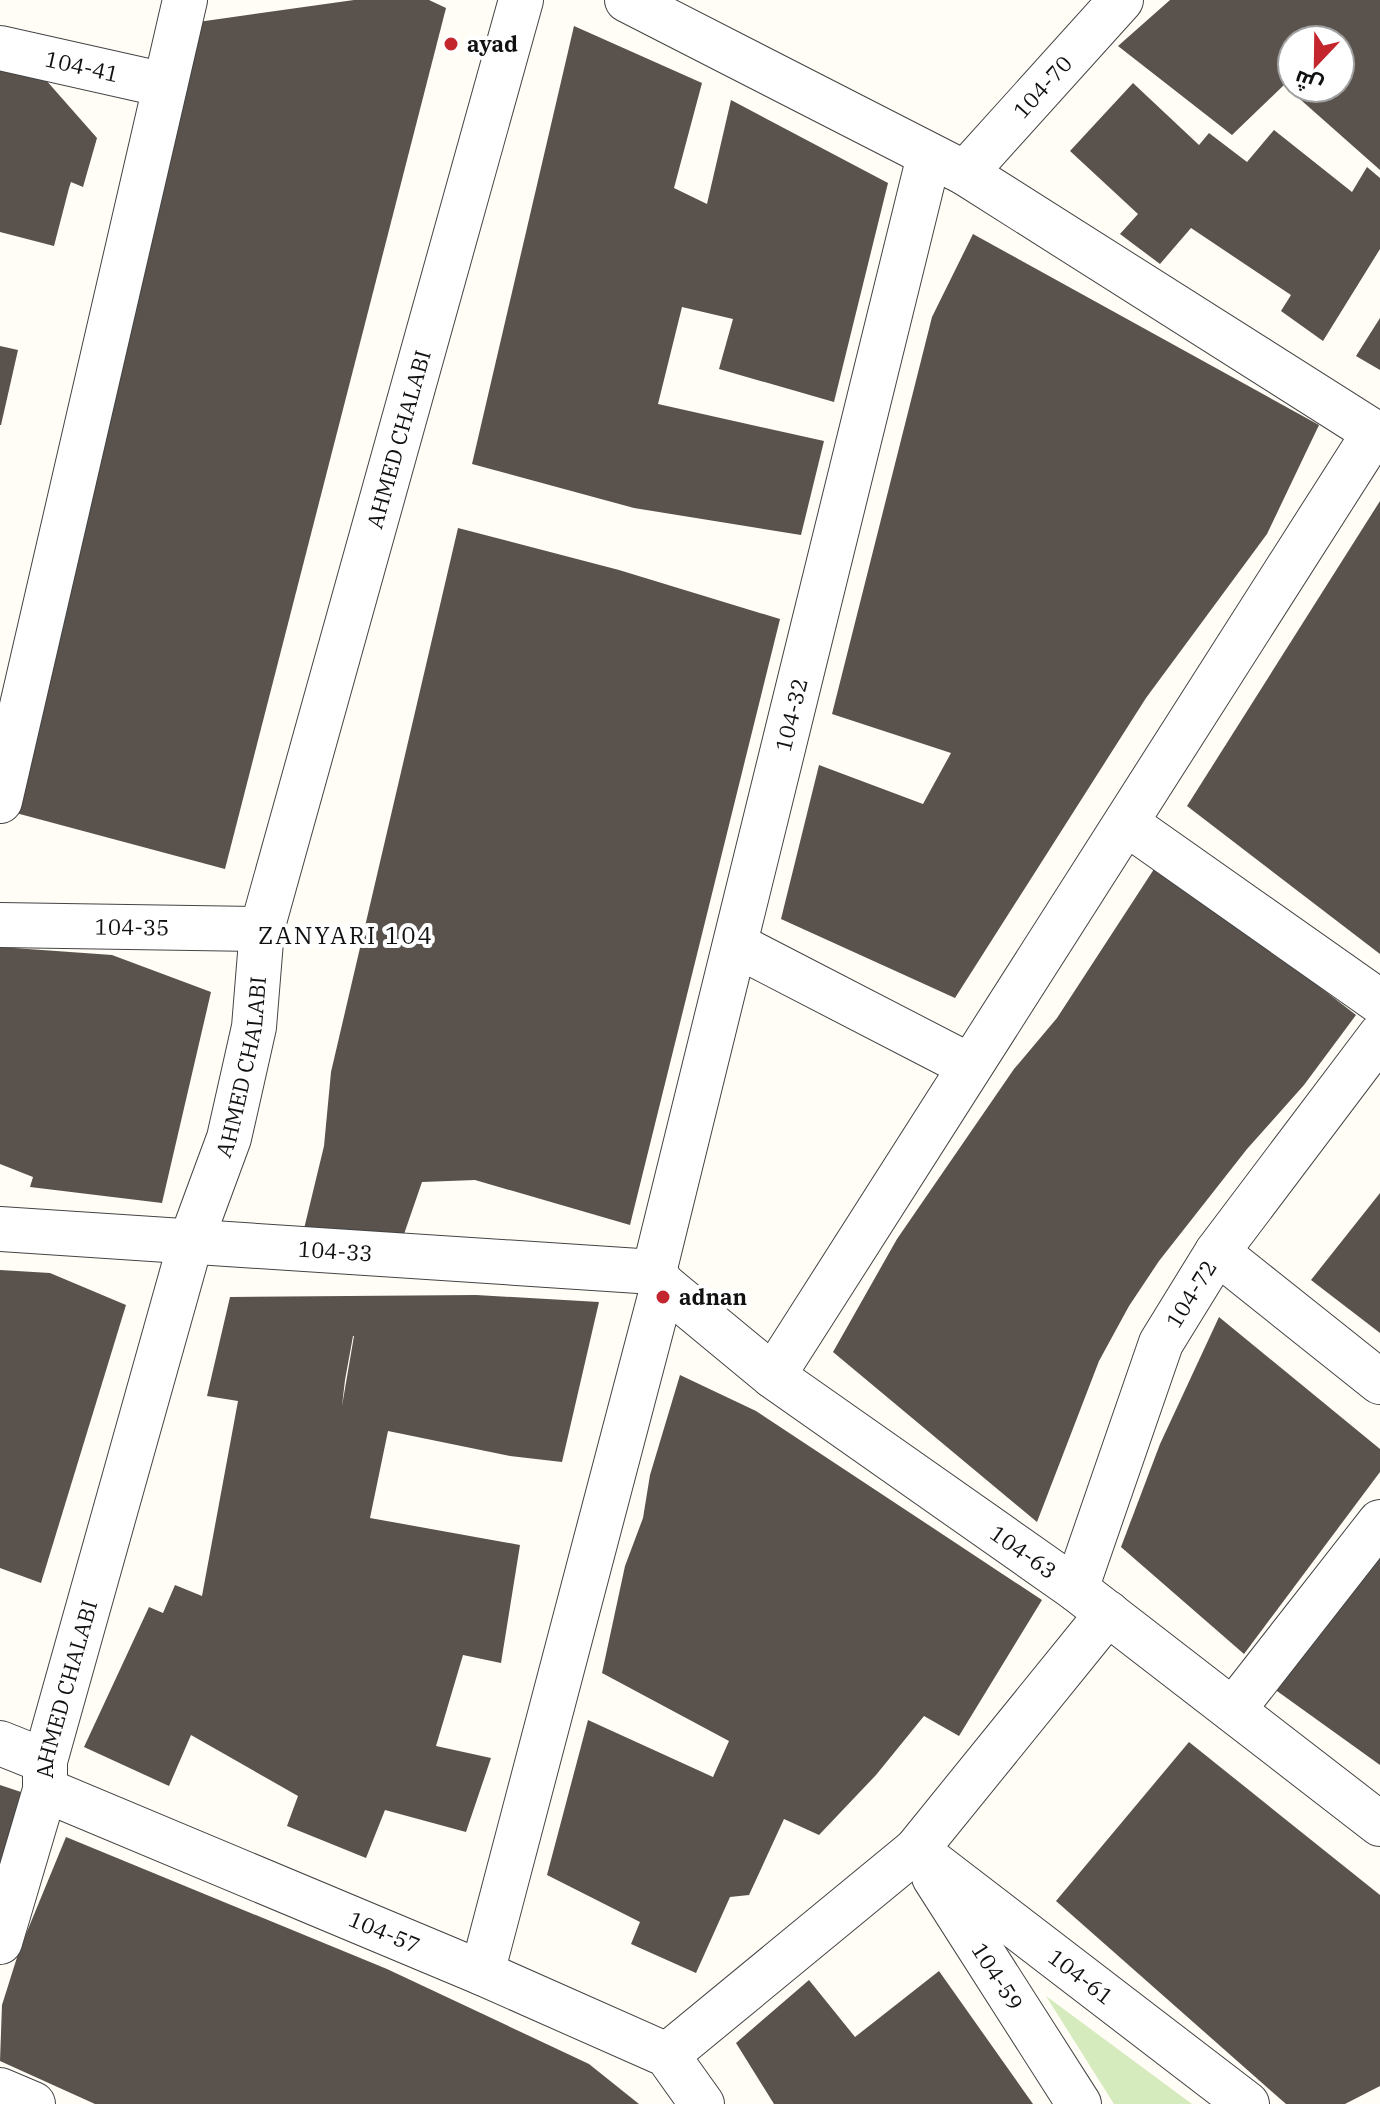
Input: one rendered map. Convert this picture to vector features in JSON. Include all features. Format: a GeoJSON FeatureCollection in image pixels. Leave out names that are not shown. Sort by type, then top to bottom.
{"type":"FeatureCollection","features":[{"type":"Feature","properties":{"kind":"street"},"geometry":{"type":"LineString","coordinates":[[0,801],[185,0]]}},
{"type":"Feature","properties":{"kind":"street","name":"AHMED CHALABI"},"geometry":{"type":"LineString","coordinates":[[0,1942],[191,1241],[229,1138],[254,1027],[262,929],[521,0]]}},
{"type":"Feature","properties":{"kind":"street"},"geometry":{"type":"LineString","coordinates":[[627,0],[947,164],[1377,435],[773,1376]]}},
{"type":"Feature","properties":{"kind":"street","name":"104-70"},"geometry":{"type":"LineString","coordinates":[[947,164],[1121,0]]}},
{"type":"Feature","properties":{"kind":"street","name":"104-41"},"geometry":{"type":"LineString","coordinates":[[0,48],[165,85]]}},
{"type":"Feature","properties":{"kind":"street","name":"104-32"},"geometry":{"type":"LineString","coordinates":[[482,1973],[659,1279],[736,945],[947,164]]}},
{"type":"Feature","properties":{"kind":"street"},"geometry":{"type":"LineString","coordinates":[[1126,823],[1380,1002]]}},
{"type":"Feature","properties":{"kind":"street","name":"104-35"},"geometry":{"type":"LineString","coordinates":[[0,925],[262,929]]}},
{"type":"Feature","properties":{"kind":"street"},"geometry":{"type":"LineString","coordinates":[[736,945],[970,1066]]}},
{"type":"Feature","properties":{"kind":"street","name":"104-72"},"geometry":{"type":"LineString","coordinates":[[667,2055],[916,1850],[1092,1601],[1161,1343],[1217,1252],[1380,1036]]}},
{"type":"Feature","properties":{"kind":"street","name":"104-33"},"geometry":{"type":"LineString","coordinates":[[0,1229],[191,1241],[659,1279]]}},
{"type":"Feature","properties":{"kind":"street"},"geometry":{"type":"LineString","coordinates":[[1217,1252],[1380,1382]]}},
{"type":"Feature","properties":{"kind":"street","name":"104-63"},"geometry":{"type":"LineString","coordinates":[[659,1279],[773,1376],[1092,1601],[1380,1824]]}},
{"type":"Feature","properties":{"kind":"street"},"geometry":{"type":"LineString","coordinates":[[1233,1710],[1380,1522]]}},
{"type":"Feature","properties":{"kind":"street","name":"104-57"},"geometry":{"type":"LineString","coordinates":[[0,1743],[45,1775],[667,2055]]}},
{"type":"Feature","properties":{"kind":"street","name":"104-59"},"geometry":{"type":"LineString","coordinates":[[916,1850],[1079,2104]]}},
{"type":"Feature","properties":{"kind":"street","name":"104-61"},"geometry":{"type":"LineString","coordinates":[[916,1850],[1247,2104]]}},
{"type":"Feature","properties":{"kind":"street"},"geometry":{"type":"LineString","coordinates":[[667,2055],[702,2104]]}},
{"type":"Feature","properties":{"kind":"street"},"geometry":{"type":"LineString","coordinates":[[0,2090],[33,2104]]}},
{"type":"Feature","properties":{"kind":"green space"},"geometry":{"type":"Polygon","coordinates":[[[1046,1996],[1192,2104],[1114,2104],[1046,1996]]]}},
{"type":"Feature","properties":{"kind":"building"},"geometry":{"type":"Polygon","coordinates":[[[354,0],[429,0],[446,8],[225,869],[1,809],[191,23],[354,0]]]}},
{"type":"Feature","properties":{"kind":"building"},"geometry":{"type":"Polygon","coordinates":[[[1170,0],[1380,0],[1380,170],[1305,104],[1356,104],[1356,24],[1276,24],[1276,93],[1232,135],[1118,46],[1170,0]]]}},
{"type":"Feature","properties":{"kind":"building"},"geometry":{"type":"Polygon","coordinates":[[[574,26],[702,83],[674,188],[707,204],[731,100],[888,183],[834,402],[719,369],[733,319],[682,307],[658,404],[824,441],[801,535],[634,508],[472,464],[574,26]]]}},
{"type":"Feature","properties":{"kind":"building"},"geometry":{"type":"Polygon","coordinates":[[[0,54],[45,79],[97,138],[83,187],[71,182],[54,246],[0,232],[0,54]]]}},
{"type":"Feature","properties":{"kind":"building"},"geometry":{"type":"Polygon","coordinates":[[[1133,83],[1199,145],[1209,133],[1247,162],[1274,130],[1352,192],[1367,167],[1380,178],[1380,249],[1323,341],[1281,311],[1291,295],[1191,228],[1160,264],[1120,234],[1138,214],[1070,151],[1133,83]]]}},
{"type":"Feature","properties":{"kind":"building"},"geometry":{"type":"Polygon","coordinates":[[[973,234],[1319,425],[1267,534],[1146,698],[955,998],[781,919],[819,765],[923,804],[951,753],[832,714],[932,317],[973,234]]]}},
{"type":"Feature","properties":{"kind":"building"},"geometry":{"type":"Polygon","coordinates":[[[1380,318],[1380,370],[1356,356],[1380,318]]]}},
{"type":"Feature","properties":{"kind":"building"},"geometry":{"type":"Polygon","coordinates":[[[0,346],[18,350],[1,425],[0,425],[0,346]]]}},
{"type":"Feature","properties":{"kind":"building"},"geometry":{"type":"Polygon","coordinates":[[[1380,501],[1380,954],[1187,806],[1380,501]]]}},
{"type":"Feature","properties":{"kind":"building"},"geometry":{"type":"Polygon","coordinates":[[[458,528],[619,570],[780,619],[630,1225],[475,1180],[422,1182],[403,1237],[303,1233],[324,1146],[331,1072],[458,528]]]}},
{"type":"Feature","properties":{"kind":"building"},"geometry":{"type":"Polygon","coordinates":[[[1156,866],[1241,926],[1356,1015],[1304,1085],[1247,1149],[1159,1261],[1129,1306],[1099,1361],[1037,1522],[833,1352],[897,1239],[1014,1069],[1057,1018],[1156,866]]]}},
{"type":"Feature","properties":{"kind":"building"},"geometry":{"type":"Polygon","coordinates":[[[0,947],[112,955],[211,992],[162,1203],[30,1187],[33,1177],[0,1164],[0,947]]]}},
{"type":"Feature","properties":{"kind":"building"},"geometry":{"type":"Polygon","coordinates":[[[1380,1193],[1380,1333],[1311,1280],[1380,1193]]]}},
{"type":"Feature","properties":{"kind":"building"},"geometry":{"type":"Polygon","coordinates":[[[0,1270],[50,1273],[126,1305],[41,1583],[0,1568],[0,1270]]]}},
{"type":"Feature","properties":{"kind":"building"},"geometry":{"type":"Polygon","coordinates":[[[476,1295],[599,1302],[562,1462],[510,1456],[388,1431],[370,1518],[520,1545],[501,1663],[463,1655],[436,1746],[491,1758],[466,1832],[385,1810],[366,1858],[287,1826],[298,1796],[191,1735],[169,1786],[84,1747],[149,1607],[163,1613],[175,1585],[202,1596],[238,1401],[207,1396],[230,1297],[476,1295]],[[354,1336],[345,1380],[342,1406],[354,1336]]]}},
{"type":"Feature","properties":{"kind":"building"},"geometry":{"type":"Polygon","coordinates":[[[1219,1317],[1380,1449],[1380,1472],[1244,1654],[1121,1547],[1160,1444],[1219,1317]]]}},
{"type":"Feature","properties":{"kind":"building"},"geometry":{"type":"Polygon","coordinates":[[[680,1375],[756,1411],[1042,1600],[959,1736],[924,1716],[876,1775],[819,1835],[784,1819],[749,1895],[730,1897],[696,1973],[631,1944],[640,1922],[547,1875],[588,1720],[713,1777],[729,1741],[602,1673],[625,1566],[643,1518],[650,1475],[680,1375]]]}},
{"type":"Feature","properties":{"kind":"building"},"geometry":{"type":"Polygon","coordinates":[[[1380,1555],[1380,1765],[1270,1686],[1380,1555]]]}},
{"type":"Feature","properties":{"kind":"building"},"geometry":{"type":"Polygon","coordinates":[[[1189,1742],[1380,1895],[1380,2086],[1345,2104],[1286,2104],[1056,1901],[1189,1742]]]}},
{"type":"Feature","properties":{"kind":"building"},"geometry":{"type":"Polygon","coordinates":[[[0,1785],[21,1792],[1,1862],[0,1862],[0,1785]]]}},
{"type":"Feature","properties":{"kind":"building"},"geometry":{"type":"Polygon","coordinates":[[[66,1837],[387,1969],[589,2064],[639,2104],[95,2104],[0,2061],[2,2005],[19,1951],[66,1837]]]}},
{"type":"Feature","properties":{"kind":"building"},"geometry":{"type":"Polygon","coordinates":[[[939,1971],[1033,2104],[774,2104],[736,2043],[809,1980],[855,2037],[939,1971]]]}},
{"type":"Feature","properties":{"kind":"place","name":"ayad"},"geometry":{"type":"Point","coordinates":[451,44]}},
{"type":"Feature","properties":{"kind":"place","name":"adnan"},"geometry":{"type":"Point","coordinates":[663,1297]}},
{"type":"Feature","properties":{"kind":"district","name":"ZANYARI 104"},"geometry":{"type":"Point","coordinates":[346,936]}}]}
